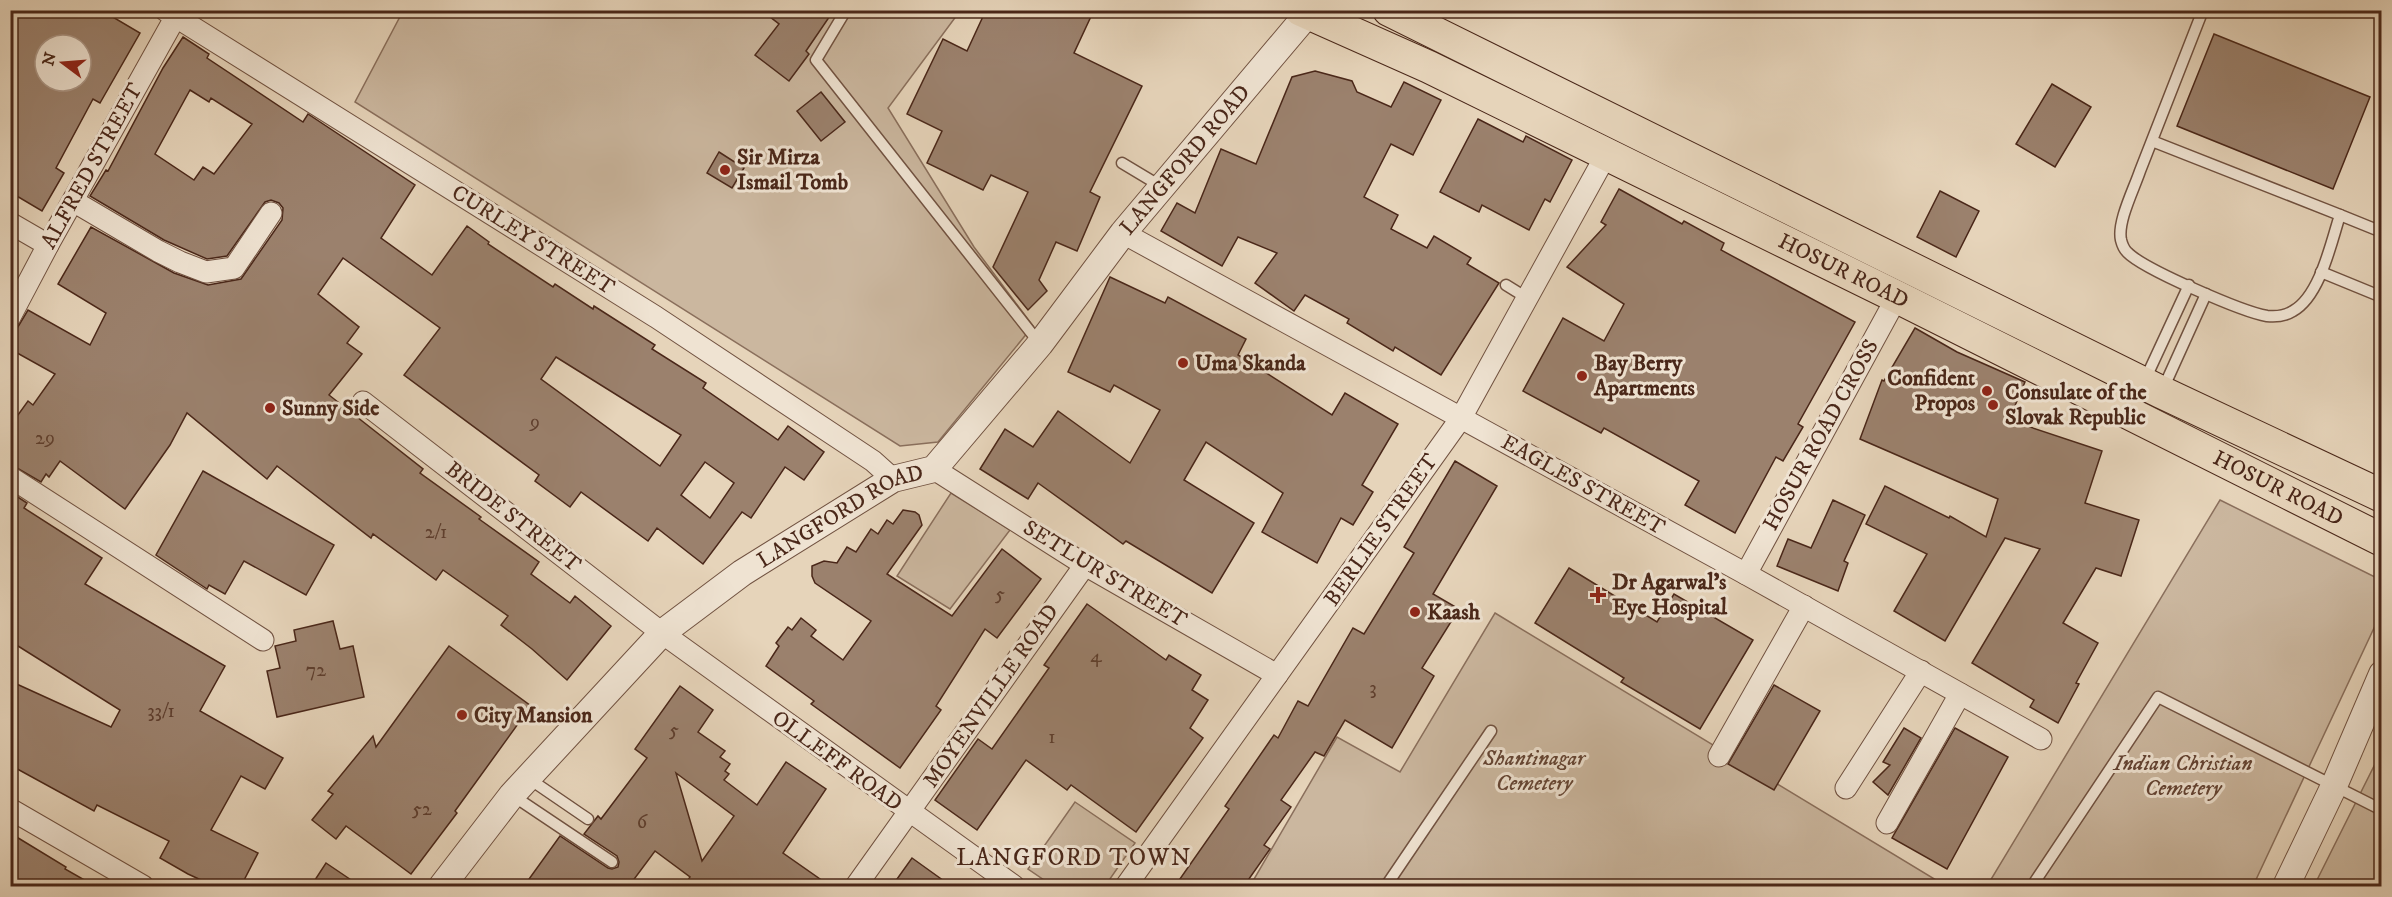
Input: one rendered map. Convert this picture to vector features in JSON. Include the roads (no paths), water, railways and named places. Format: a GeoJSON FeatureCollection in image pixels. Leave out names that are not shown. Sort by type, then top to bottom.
{"type":"FeatureCollection","features":[{"type":"Feature","properties":{"kind":"main road","name":"HOSUR ROAD"},"geometry":{"type":"LineString","coordinates":[[1389,10],[2153,387],[2382,496]]}},
{"type":"Feature","properties":{"kind":"main road","name":"HOSUR ROAD"},"geometry":{"type":"LineString","coordinates":[[1307,12],[1430,67],[1897,297],[2382,540]]}},
{"type":"Feature","properties":{"kind":"street","name":"LANGFORD ROAD"},"geometry":{"type":"LineString","coordinates":[[442,886],[520,787],[662,633],[742,573],[893,479],[934,469],[1040,344],[1123,233],[1307,12]]}},
{"type":"Feature","properties":{"kind":"street","name":"ALFRED STREET"},"geometry":{"type":"LineString","coordinates":[[10,317],[171,13]]}},
{"type":"Feature","properties":{"kind":"street","name":"CURLEY STREET"},"geometry":{"type":"LineString","coordinates":[[171,13],[656,317],[873,461],[893,479]]}},
{"type":"Feature","properties":{"kind":"street","name":"BERLIE STREET"},"geometry":{"type":"LineString","coordinates":[[1126,886],[1461,418],[1606,155]]}},
{"type":"Feature","properties":{"kind":"street"},"geometry":{"type":"LineString","coordinates":[[73,201],[158,251],[206,272],[234,268],[272,213]]}},
{"type":"Feature","properties":{"kind":"street","name":"ALFRED STREET"},"geometry":{"type":"LineString","coordinates":[[10,223],[48,245]]}},
{"type":"Feature","properties":{"kind":"street","name":"EAGLES STREET"},"geometry":{"type":"LineString","coordinates":[[1123,233],[1804,606],[2041,740]]}},
{"type":"Feature","properties":{"kind":"street","name":"HOSUR ROAD CROSS"},"geometry":{"type":"LineString","coordinates":[[1746,574],[1897,297]]}},
{"type":"Feature","properties":{"kind":"street","name":"BRIDE STREET"},"geometry":{"type":"LineString","coordinates":[[363,402],[662,633]]}},
{"type":"Feature","properties":{"kind":"street","name":"SETLUR STREET"},"geometry":{"type":"LineString","coordinates":[[934,469],[1085,565],[1277,675]]}},
{"type":"Feature","properties":{"kind":"street"},"geometry":{"type":"LineString","coordinates":[[10,477],[263,640]]}},
{"type":"Feature","properties":{"kind":"street","name":"MOYENVILLE ROAD"},"geometry":{"type":"LineString","coordinates":[[856,886],[1085,565]]}},
{"type":"Feature","properties":{"kind":"street"},"geometry":{"type":"LineString","coordinates":[[1719,756],[1804,606]]}},
{"type":"Feature","properties":{"kind":"street","name":"OLLEFF ROAD"},"geometry":{"type":"LineString","coordinates":[[662,633],[1014,886]]}},
{"type":"Feature","properties":{"kind":"street"},"geometry":{"type":"LineString","coordinates":[[1846,788],[1921,671]]}},
{"type":"Feature","properties":{"kind":"street"},"geometry":{"type":"LineString","coordinates":[[2286,886],[2334,786],[2382,674]]}},
{"type":"Feature","properties":{"kind":"street"},"geometry":{"type":"LineString","coordinates":[[1887,824],[1960,694]]}},
{"type":"Feature","properties":{"kind":"street"},"geometry":{"type":"LineString","coordinates":[[10,809],[143,886]]}},
{"type":"Feature","properties":{"kind":"lane"},"geometry":{"type":"LineString","coordinates":[[846,10],[816,60],[1040,344]]}},
{"type":"Feature","properties":{"kind":"lane"},"geometry":{"type":"LineString","coordinates":[[2203,10],[2121,225],[2121,240],[2127,252],[2145,265],[2206,294],[2265,316],[2284,315],[2304,303],[2321,272],[2340,215]]}},
{"type":"Feature","properties":{"kind":"lane"},"geometry":{"type":"LineString","coordinates":[[2152,141],[2382,232]]}},
{"type":"Feature","properties":{"kind":"lane"},"geometry":{"type":"LineString","coordinates":[[1122,163],[1162,187]]}},
{"type":"Feature","properties":{"kind":"lane"},"geometry":{"type":"LineString","coordinates":[[2321,272],[2382,297]]}},
{"type":"Feature","properties":{"kind":"lane"},"geometry":{"type":"LineString","coordinates":[[1506,285],[1527,297]]}},
{"type":"Feature","properties":{"kind":"lane"},"geometry":{"type":"LineString","coordinates":[[2153,387],[2189,285]]}},
{"type":"Feature","properties":{"kind":"lane"},"geometry":{"type":"LineString","coordinates":[[2153,387],[2206,294]]}},
{"type":"Feature","properties":{"kind":"lane"},"geometry":{"type":"LineString","coordinates":[[2032,886],[2158,697],[2382,810]]}},
{"type":"Feature","properties":{"kind":"lane"},"geometry":{"type":"LineString","coordinates":[[1386,886],[1491,731]]}},
{"type":"Feature","properties":{"kind":"lane"},"geometry":{"type":"LineString","coordinates":[[520,787],[588,819]]}},
{"type":"Feature","properties":{"kind":"lane"},"geometry":{"type":"LineString","coordinates":[[520,787],[612,862]]}},
{"type":"Feature","properties":{"kind":"place","name":"Sir Mirza Ismail Tomb"},"geometry":{"type":"Point","coordinates":[725,170]}},
{"type":"Feature","properties":{"kind":"place","name":"Uma Skanda"},"geometry":{"type":"Point","coordinates":[1183,363]}},
{"type":"Feature","properties":{"kind":"place","name":"Bay Berry Apartments"},"geometry":{"type":"Point","coordinates":[1582,376]}},
{"type":"Feature","properties":{"kind":"place","name":"Confident Propos"},"geometry":{"type":"Point","coordinates":[1987,391]}},
{"type":"Feature","properties":{"kind":"place","name":"Consulate of the Slovak Republic"},"geometry":{"type":"Point","coordinates":[1993,405]}},
{"type":"Feature","properties":{"kind":"place","name":"Sunny Side"},"geometry":{"type":"Point","coordinates":[270,408]}},
{"type":"Feature","properties":{"kind":"place","name":"Dr Agarwal's Eye Hospital"},"geometry":{"type":"Point","coordinates":[1598,595]}},
{"type":"Feature","properties":{"kind":"place","name":"Kaash"},"geometry":{"type":"Point","coordinates":[1415,612]}},
{"type":"Feature","properties":{"kind":"place","name":"City Mansion"},"geometry":{"type":"Point","coordinates":[462,715]}},
{"type":"Feature","properties":{"kind":"district","name":"LANGFORD TOWN"},"geometry":{"type":"Point","coordinates":[1074,858]}},
{"type":"Feature","properties":{"kind":"park label","name":"Shantinagar Cemetery"},"geometry":{"type":"Point","coordinates":[1534,770]}},
{"type":"Feature","properties":{"kind":"park label","name":"Indian Christian Cemetery"},"geometry":{"type":"Point","coordinates":[2183,776]}}]}
